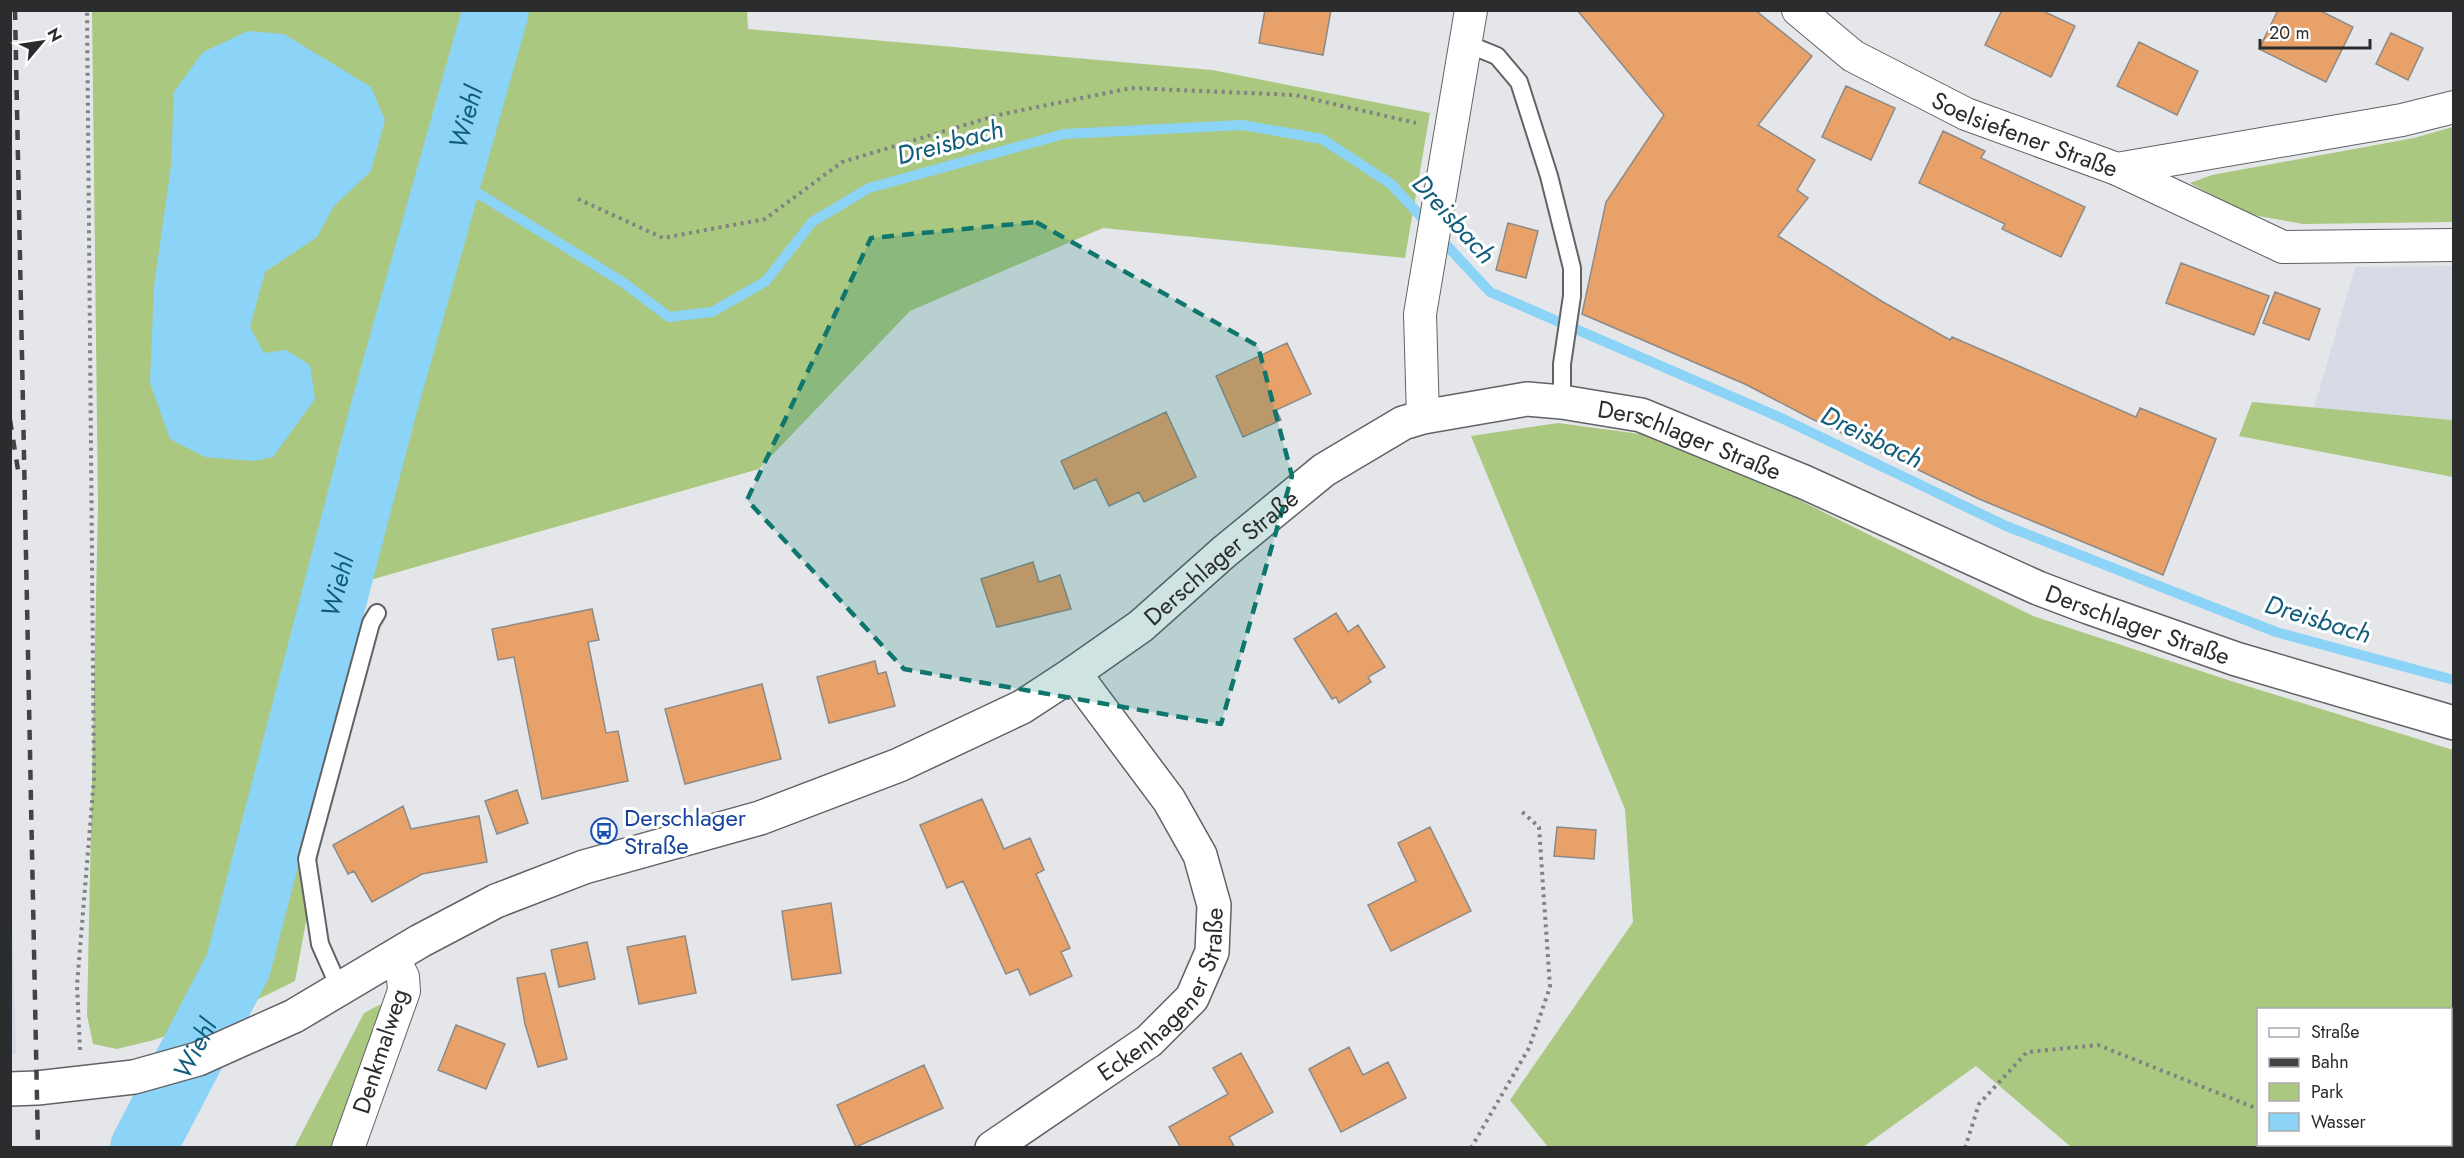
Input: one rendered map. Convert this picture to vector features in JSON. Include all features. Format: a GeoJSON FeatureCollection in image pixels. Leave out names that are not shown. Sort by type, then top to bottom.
{"type":"FeatureCollection","features":[{"type":"Feature","properties":{"kind":"main road","name":"Derschlager Straße"},"geometry":{"type":"LineString","coordinates":[[10,1089],[134,1077],[198,1059],[294,1016],[339,987],[496,901],[584,867],[760,818],[899,765],[1022,707],[1074,673],[1141,626],[1224,552],[1324,470],[1402,423],[1423,417],[1527,399],[1562,402],[1641,415],[1804,482],[1998,570],[2088,607],[2236,659],[2454,723]]}},
{"type":"Feature","properties":{"kind":"main road","name":"Eckenhagener Straße"},"geometry":{"type":"LineString","coordinates":[[992,1148],[1149,1041],[1192,998],[1212,952],[1214,905],[1200,855],[1170,800],[1074,673]]}},
{"type":"Feature","properties":{"kind":"street"},"geometry":{"type":"LineString","coordinates":[[1423,417],[1420,314],[1471,10]]}},
{"type":"Feature","properties":{"kind":"street","name":"Soelsiefener Straße"},"geometry":{"type":"LineString","coordinates":[[1798,10],[1852,56],[1966,114],[2117,169],[2402,120],[2454,107]]}},
{"type":"Feature","properties":{"kind":"street"},"geometry":{"type":"LineString","coordinates":[[2117,169],[2283,247],[2454,245]]}},
{"type":"Feature","properties":{"kind":"street","name":"Denkmalweg"},"geometry":{"type":"LineString","coordinates":[[348,1148],[405,991],[404,976],[393,957]]}},
{"type":"Feature","properties":{"kind":"lane"},"geometry":{"type":"LineString","coordinates":[[1465,43],[1497,56],[1519,82],[1550,176],[1572,268],[1572,296],[1563,347],[1562,402]]}},
{"type":"Feature","properties":{"kind":"lane"},"geometry":{"type":"LineString","coordinates":[[339,987],[320,944],[307,858],[351,689],[371,623],[377,613]]}},
{"type":"Feature","properties":{"kind":"path"},"geometry":{"type":"LineString","coordinates":[[84,1083],[77,985],[94,778],[87,10]]}},
{"type":"Feature","properties":{"kind":"path"},"geometry":{"type":"LineString","coordinates":[[578,199],[663,238],[765,219],[842,162],[998,115],[1131,88],[1295,94],[1374,115],[1450,130]]}},
{"type":"Feature","properties":{"kind":"path"},"geometry":{"type":"LineString","coordinates":[[1471,1148],[1528,1048],[1550,987],[1539,827],[1519,809]]}},
{"type":"Feature","properties":{"kind":"path"},"geometry":{"type":"LineString","coordinates":[[1965,1148],[1979,1104],[2027,1052],[2098,1045],[2257,1108]]}},
{"type":"Feature","properties":{"kind":"highlighted area"},"geometry":{"type":"Polygon","coordinates":[[[1036,222],[1258,346],[1292,476],[1221,724],[904,669],[747,500],[871,238],[1036,222]]]}},
{"type":"Feature","properties":{"kind":"shaded area"},"geometry":{"type":"Polygon","coordinates":[[[2453,266],[2453,420],[2314,408],[2355,267],[2453,266]]]}},
{"type":"Feature","properties":{"kind":"shaded area"},"geometry":{"type":"Polygon","coordinates":[[[10,837],[16,1054],[10,1054],[10,837]]]}},
{"type":"Feature","properties":{"kind":"green space"},"geometry":{"type":"Polygon","coordinates":[[[92,11],[747,11],[748,29],[1212,70],[1430,113],[1405,258],[1103,228],[910,311],[759,469],[370,580],[295,981],[226,1015],[154,1040],[117,1049],[93,1044],[87,1015],[98,505],[92,11]]]}},
{"type":"Feature","properties":{"kind":"green space"},"geometry":{"type":"Polygon","coordinates":[[[2453,127],[2453,222],[2303,224],[2247,214],[2190,183],[2212,175],[2414,138],[2453,127]]]}},
{"type":"Feature","properties":{"kind":"green space"},"geometry":{"type":"Polygon","coordinates":[[[2252,402],[2453,420],[2453,477],[2239,436],[2252,402]]]}},
{"type":"Feature","properties":{"kind":"green space"},"geometry":{"type":"Polygon","coordinates":[[[1558,423],[1640,434],[1789,495],[2033,616],[2453,750],[2453,1147],[2071,1147],[1976,1066],[1863,1147],[1548,1147],[1510,1100],[1633,922],[1625,809],[1471,436],[1558,423]]]}},
{"type":"Feature","properties":{"kind":"green space"},"geometry":{"type":"Polygon","coordinates":[[[379,1005],[383,1006],[340,1147],[294,1148],[364,1013],[379,1005]]]}},
{"type":"Feature","properties":{"kind":"water"},"geometry":{"type":"Polygon","coordinates":[[[248,31],[284,34],[371,87],[385,120],[371,171],[334,206],[317,237],[265,272],[250,327],[264,353],[286,350],[310,365],[315,399],[273,457],[254,461],[205,457],[170,439],[150,383],[154,286],[171,166],[174,92],[203,52],[248,31]]]}},
{"type":"Feature","properties":{"kind":"building"},"geometry":{"type":"Polygon","coordinates":[[[1265,10],[1331,10],[1323,55],[1259,43],[1265,10]]]}},
{"type":"Feature","properties":{"kind":"building"},"geometry":{"type":"Polygon","coordinates":[[[1577,10],[1755,10],[1812,56],[1758,125],[1815,160],[1797,190],[1808,198],[1778,236],[1883,302],[1950,340],[1952,337],[2136,417],[2140,408],[2216,439],[2163,575],[1979,499],[1810,418],[1747,385],[1582,314],[1606,202],[1664,115],[1577,10]]]}},
{"type":"Feature","properties":{"kind":"building"},"geometry":{"type":"Polygon","coordinates":[[[2002,10],[2041,10],[2075,26],[2051,77],[1985,45],[2002,10]]]}},
{"type":"Feature","properties":{"kind":"building"},"geometry":{"type":"Polygon","coordinates":[[[2278,10],[2319,10],[2353,27],[2326,82],[2259,49],[2278,10]]]}},
{"type":"Feature","properties":{"kind":"building"},"geometry":{"type":"Polygon","coordinates":[[[2391,33],[2423,48],[2408,80],[2376,64],[2391,33]]]}},
{"type":"Feature","properties":{"kind":"building"},"geometry":{"type":"Polygon","coordinates":[[[2139,42],[2198,71],[2177,115],[2117,86],[2139,42]]]}},
{"type":"Feature","properties":{"kind":"building"},"geometry":{"type":"Polygon","coordinates":[[[1846,86],[1895,108],[1871,160],[1822,137],[1846,86]]]}},
{"type":"Feature","properties":{"kind":"building"},"geometry":{"type":"Polygon","coordinates":[[[1943,131],[1985,151],[1981,158],[2085,207],[2061,257],[2002,229],[2005,224],[1919,183],[1943,131]]]}},
{"type":"Feature","properties":{"kind":"building"},"geometry":{"type":"Polygon","coordinates":[[[1508,223],[1538,231],[1526,278],[1496,270],[1508,223]]]}},
{"type":"Feature","properties":{"kind":"building"},"geometry":{"type":"Polygon","coordinates":[[[2181,263],[2269,296],[2254,335],[2166,303],[2181,263]]]}},
{"type":"Feature","properties":{"kind":"building"},"geometry":{"type":"Polygon","coordinates":[[[2275,292],[2320,309],[2309,340],[2263,323],[2275,292]]]}},
{"type":"Feature","properties":{"kind":"building"},"geometry":{"type":"Polygon","coordinates":[[[1287,343],[1311,394],[1276,410],[1281,420],[1243,437],[1216,376],[1287,343]]]}},
{"type":"Feature","properties":{"kind":"building"},"geometry":{"type":"Polygon","coordinates":[[[1166,412],[1196,477],[1144,502],[1139,492],[1109,506],[1096,479],[1074,489],[1061,461],[1166,412]]]}},
{"type":"Feature","properties":{"kind":"building"},"geometry":{"type":"Polygon","coordinates":[[[1033,562],[1039,582],[1060,575],[1071,609],[997,627],[981,579],[1033,562]]]}},
{"type":"Feature","properties":{"kind":"building"},"geometry":{"type":"Polygon","coordinates":[[[592,609],[599,640],[588,642],[606,733],[618,731],[628,781],[542,799],[514,657],[498,660],[492,629],[592,609]]]}},
{"type":"Feature","properties":{"kind":"building"},"geometry":{"type":"Polygon","coordinates":[[[1336,613],[1348,632],[1358,625],[1385,667],[1368,677],[1371,682],[1339,703],[1336,697],[1332,699],[1294,639],[1336,613]]]}},
{"type":"Feature","properties":{"kind":"building"},"geometry":{"type":"Polygon","coordinates":[[[875,661],[878,674],[886,672],[895,706],[829,723],[817,677],[875,661]]]}},
{"type":"Feature","properties":{"kind":"building"},"geometry":{"type":"Polygon","coordinates":[[[762,684],[781,759],[685,784],[665,709],[762,684]]]}},
{"type":"Feature","properties":{"kind":"building"},"geometry":{"type":"Polygon","coordinates":[[[517,790],[528,823],[497,834],[485,801],[517,790]]]}},
{"type":"Feature","properties":{"kind":"building"},"geometry":{"type":"Polygon","coordinates":[[[982,799],[1004,849],[1030,838],[1044,870],[1036,874],[1070,948],[1061,952],[1072,976],[1030,995],[1018,969],[1006,974],[963,881],[947,888],[920,825],[982,799]]]}},
{"type":"Feature","properties":{"kind":"building"},"geometry":{"type":"Polygon","coordinates":[[[403,806],[411,829],[479,816],[487,862],[422,874],[372,902],[354,871],[348,874],[333,845],[403,806]]]}},
{"type":"Feature","properties":{"kind":"building"},"geometry":{"type":"Polygon","coordinates":[[[1430,827],[1471,911],[1391,951],[1368,905],[1416,881],[1398,843],[1430,827]]]}},
{"type":"Feature","properties":{"kind":"building"},"geometry":{"type":"Polygon","coordinates":[[[1557,827],[1596,830],[1594,859],[1554,856],[1557,827]]]}},
{"type":"Feature","properties":{"kind":"building"},"geometry":{"type":"Polygon","coordinates":[[[831,903],[841,973],[792,980],[782,911],[831,903]]]}},
{"type":"Feature","properties":{"kind":"building"},"geometry":{"type":"Polygon","coordinates":[[[685,936],[696,993],[639,1004],[627,947],[685,936]]]}},
{"type":"Feature","properties":{"kind":"building"},"geometry":{"type":"Polygon","coordinates":[[[587,942],[595,979],[559,987],[551,950],[587,942]]]}},
{"type":"Feature","properties":{"kind":"building"},"geometry":{"type":"Polygon","coordinates":[[[545,973],[567,1059],[538,1067],[525,1024],[517,978],[545,973]]]}},
{"type":"Feature","properties":{"kind":"building"},"geometry":{"type":"Polygon","coordinates":[[[456,1025],[505,1044],[486,1089],[438,1070],[456,1025]]]}},
{"type":"Feature","properties":{"kind":"building"},"geometry":{"type":"Polygon","coordinates":[[[1349,1047],[1363,1075],[1388,1062],[1406,1098],[1341,1132],[1309,1069],[1349,1047]]]}},
{"type":"Feature","properties":{"kind":"building"},"geometry":{"type":"Polygon","coordinates":[[[1241,1053],[1273,1112],[1229,1137],[1235,1148],[1181,1148],[1169,1127],[1228,1094],[1213,1068],[1241,1053]]]}},
{"type":"Feature","properties":{"kind":"building"},"geometry":{"type":"Polygon","coordinates":[[[924,1065],[943,1108],[856,1147],[837,1105],[924,1065]]]}},
{"type":"Feature","properties":{"kind":"waterway","name":"Wiehl"},"geometry":{"type":"LineString","coordinates":[[143,1148],[238,966],[383,411],[496,10]]}},
{"type":"Feature","properties":{"kind":"waterway","name":"Dreisbach"},"geometry":{"type":"LineString","coordinates":[[450,176],[621,281],[669,317],[712,312],[766,281],[812,222],[869,188],[1064,134],[1242,125],[1322,139],[1391,184],[1429,225]]}},
{"type":"Feature","properties":{"kind":"waterway","name":"Dreisbach"},"geometry":{"type":"LineString","coordinates":[[1439,237],[1490,292],[1779,417],[2006,526],[2276,632],[2454,680]]}},
{"type":"Feature","properties":{"kind":"railway"},"geometry":{"type":"LineString","coordinates":[[15,10],[38,1148]]}},
{"type":"Feature","properties":{"kind":"railway"},"geometry":{"type":"LineString","coordinates":[[10,420],[18,470]]}},
{"type":"Feature","properties":{"kind":"place","name":"Derschlager Straße"},"geometry":{"type":"Point","coordinates":[604,831]}}]}
